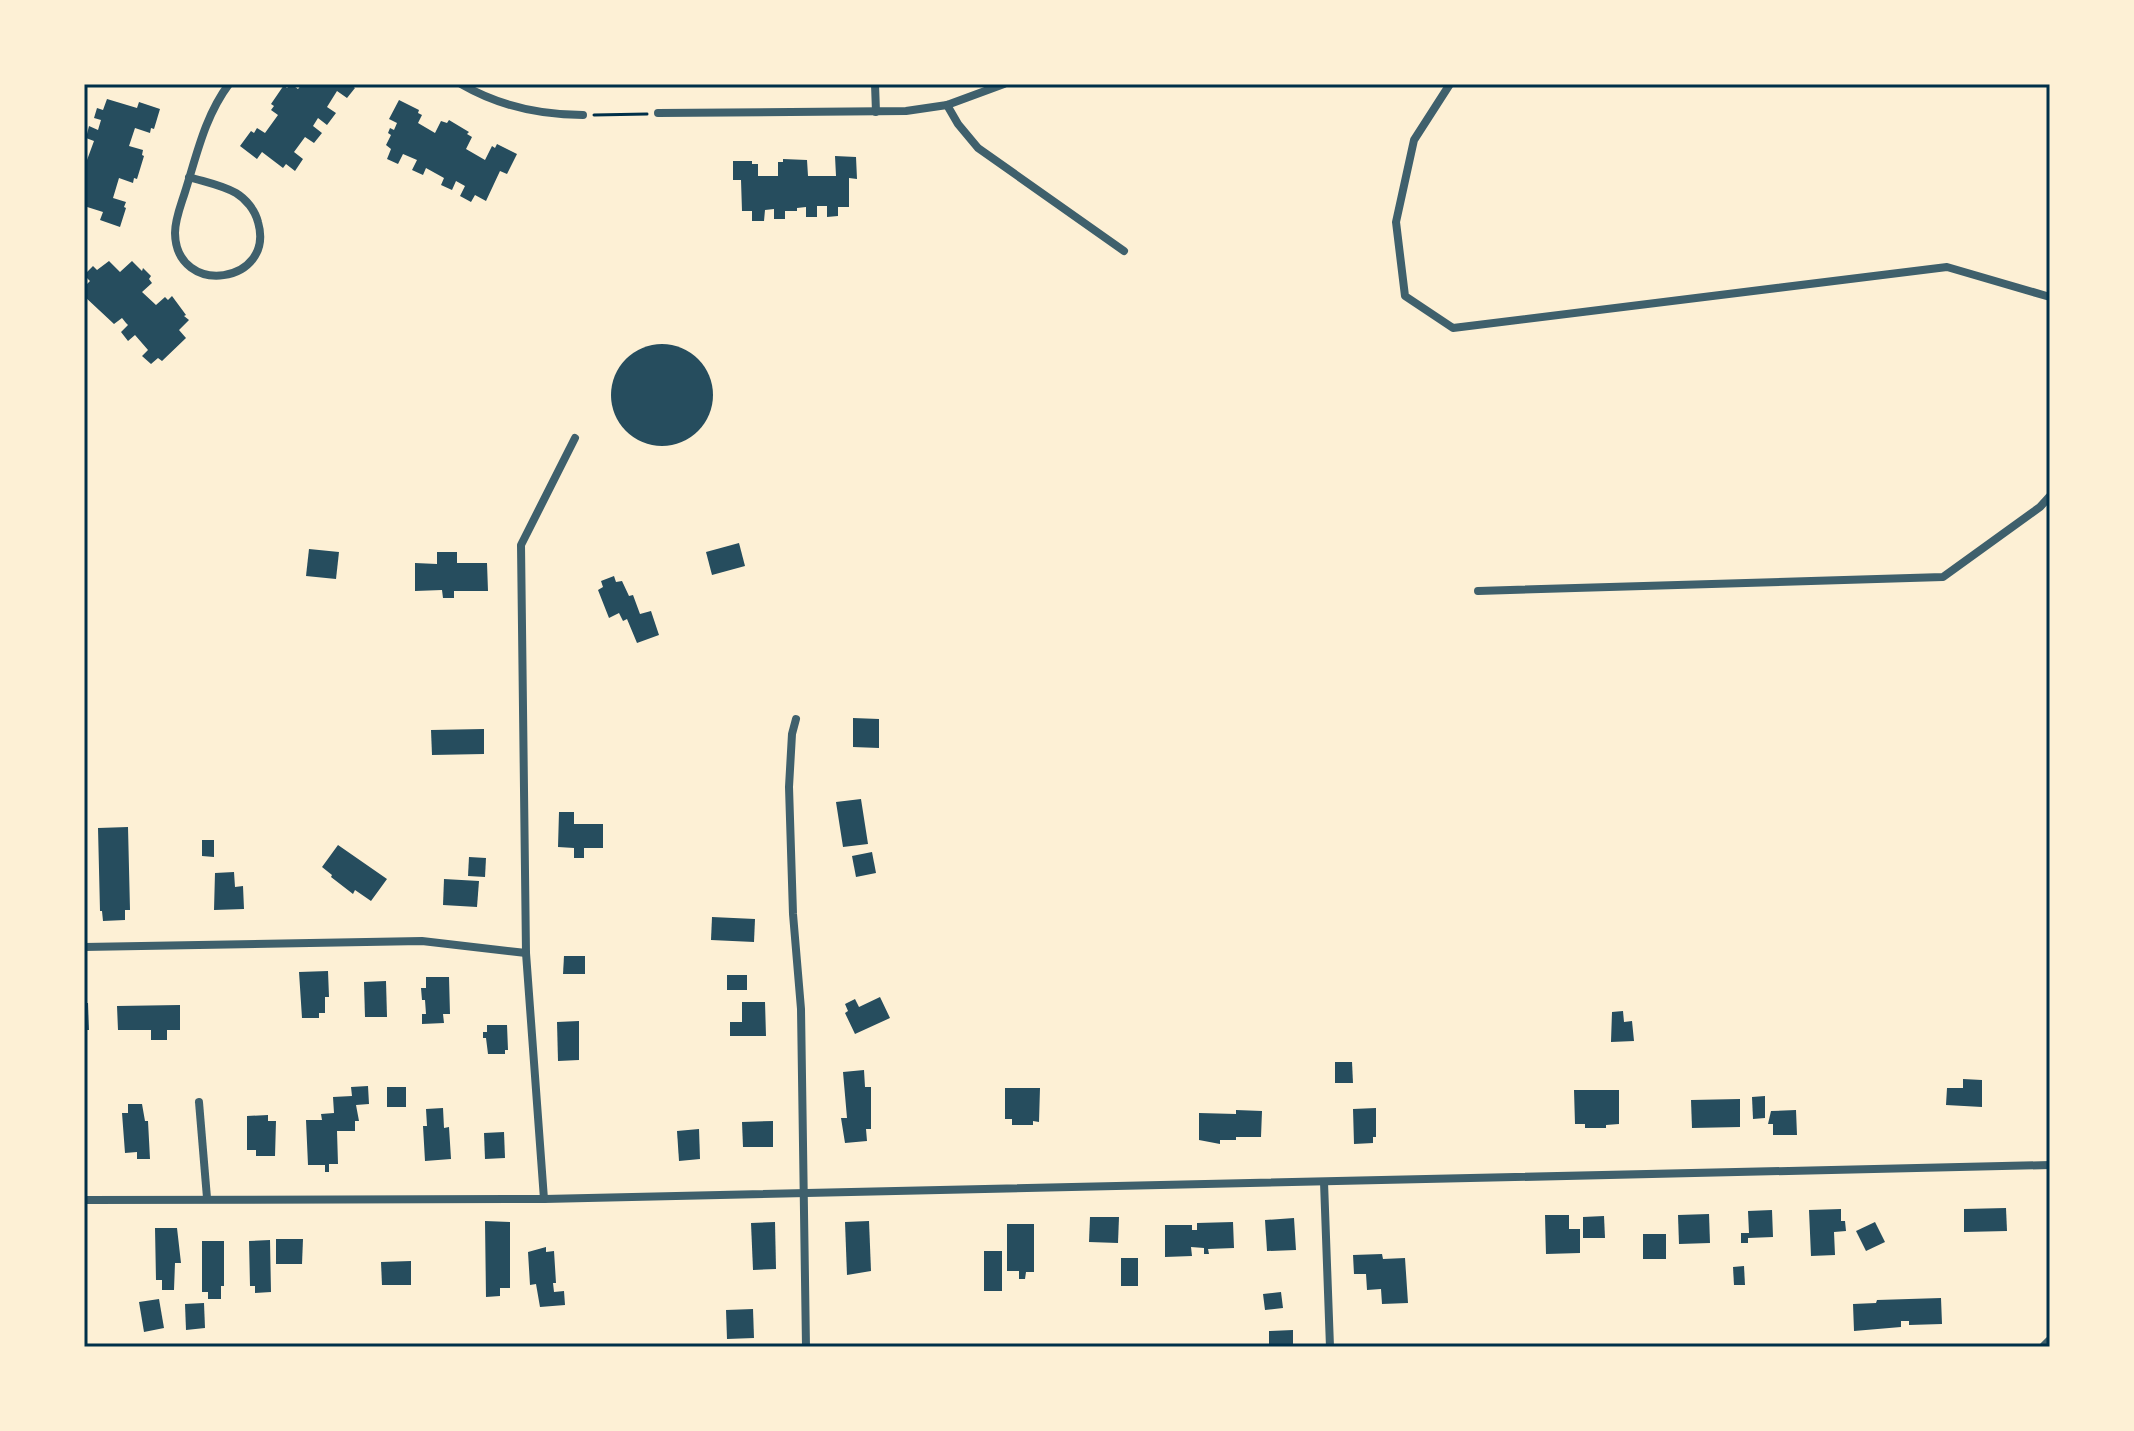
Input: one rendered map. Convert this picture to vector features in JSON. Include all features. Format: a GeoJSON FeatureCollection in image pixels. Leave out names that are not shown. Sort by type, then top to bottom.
{"type":"FeatureCollection","features":[{"type":"Feature","properties":{"kind":"street"},"geometry":{"type":"LineString","coordinates":[[189,177],[237,194],[257,217],[261,232],[259,246],[241,270],[210,276],[195,271],[178,250],[175,234],[177,218],[189,177],[203,131],[217,100],[229,84]]}},
{"type":"Feature","properties":{"kind":"street"},"geometry":{"type":"LineString","coordinates":[[461,84],[519,110],[583,115]]}},
{"type":"Feature","properties":{"kind":"street"},"geometry":{"type":"LineString","coordinates":[[875,84],[876,112]]}},
{"type":"Feature","properties":{"kind":"street"},"geometry":{"type":"LineString","coordinates":[[658,113],[876,112],[947,105],[1004,84]]}},
{"type":"Feature","properties":{"kind":"street"},"geometry":{"type":"LineString","coordinates":[[1450,84],[1414,140],[1396,222],[1405,296],[1453,328],[1947,267],[2050,297]]}},
{"type":"Feature","properties":{"kind":"street"},"geometry":{"type":"LineString","coordinates":[[947,105],[978,148],[1124,251]]}},
{"type":"Feature","properties":{"kind":"street"},"geometry":{"type":"LineString","coordinates":[[544,1199],[526,953],[521,545],[575,438]]}},
{"type":"Feature","properties":{"kind":"street"},"geometry":{"type":"LineString","coordinates":[[1478,591],[1943,577],[2040,507],[2050,496]]}},
{"type":"Feature","properties":{"kind":"street"},"geometry":{"type":"LineString","coordinates":[[796,719],[789,787],[793,914],[801,1009],[806,1347]]}},
{"type":"Feature","properties":{"kind":"street"},"geometry":{"type":"LineString","coordinates":[[84,947],[422,941],[526,953]]}},
{"type":"Feature","properties":{"kind":"street"},"geometry":{"type":"LineString","coordinates":[[199,1102],[207,1198]]}},
{"type":"Feature","properties":{"kind":"street"},"geometry":{"type":"LineString","coordinates":[[84,1200],[544,1199],[2050,1165]]}},
{"type":"Feature","properties":{"kind":"street"},"geometry":{"type":"LineString","coordinates":[[1324,1182],[1330,1347]]}},
{"type":"Feature","properties":{"kind":"street"},"geometry":{"type":"LineString","coordinates":[[2044,1347],[2050,1341]]}},
{"type":"Feature","properties":{"kind":"path"},"geometry":{"type":"LineString","coordinates":[[583,115],[658,113]]}},
{"type":"Feature","properties":{"kind":"building"},"geometry":{"type":"Polygon","coordinates":[[[291,84],[298,89],[302,84],[350,84],[355,88],[347,98],[337,91],[327,107],[336,113],[327,125],[318,118],[313,126],[322,133],[314,143],[305,137],[294,152],[303,159],[295,171],[286,164],[283,168],[262,152],[257,159],[240,146],[251,131],[254,133],[257,128],[265,133],[278,115],[271,110],[274,106],[271,104],[284,85],[287,88],[291,84]]]}},
{"type":"Feature","properties":{"kind":"building"},"geometry":{"type":"Polygon","coordinates":[[[107,99],[137,108],[139,102],[160,109],[150,133],[135,128],[129,146],[143,150],[144,156],[133,183],[119,178],[113,198],[126,202],[120,227],[100,220],[103,212],[84,206],[84,159],[87,160],[94,141],[86,138],[89,126],[98,130],[101,120],[94,118],[97,108],[103,110],[107,99]]]}},
{"type":"Feature","properties":{"kind":"building"},"geometry":{"type":"Polygon","coordinates":[[[399,100],[419,110],[418,113],[422,115],[418,123],[435,133],[441,121],[447,123],[449,120],[469,132],[467,134],[472,137],[466,149],[485,160],[492,146],[495,148],[497,144],[517,154],[507,174],[500,171],[486,201],[475,195],[471,202],[460,196],[465,186],[456,181],[452,190],[441,185],[444,178],[426,168],[423,175],[412,170],[417,160],[403,154],[398,164],[387,159],[391,149],[386,145],[391,135],[388,133],[390,128],[394,130],[397,123],[389,119],[399,100]]]}},
{"type":"Feature","properties":{"kind":"building"},"geometry":{"type":"Polygon","coordinates":[[[835,156],[856,157],[857,179],[849,178],[849,207],[838,207],[838,216],[827,217],[827,206],[817,206],[817,217],[806,217],[806,207],[785,211],[785,219],[774,219],[774,209],[765,210],[764,221],[752,221],[752,211],[742,211],[741,180],[733,180],[733,161],[758,164],[758,176],[778,176],[778,162],[783,162],[783,159],[807,160],[808,176],[836,176],[835,156]]]}},
{"type":"Feature","properties":{"kind":"building"},"geometry":{"type":"Polygon","coordinates":[[[109,261],[120,272],[132,261],[142,271],[143,268],[151,276],[149,279],[152,283],[142,292],[156,305],[165,297],[168,300],[172,296],[189,320],[179,330],[186,338],[162,361],[158,358],[151,364],[142,356],[148,350],[135,335],[128,341],[121,332],[128,325],[122,318],[114,324],[84,296],[84,287],[90,281],[84,275],[93,266],[97,270],[109,261]]]}},
{"type":"Feature","properties":{"kind":"building"},"geometry":{"type":"Polygon","coordinates":[[[662,344],[682,348],[698,359],[709,375],[713,395],[709,415],[698,431],[682,442],[662,446],[642,442],[626,431],[615,415],[611,395],[615,375],[626,359],[642,348],[662,344]]]}},
{"type":"Feature","properties":{"kind":"building"},"geometry":{"type":"Polygon","coordinates":[[[739,543],[745,566],[712,575],[706,552],[739,543]]]}},
{"type":"Feature","properties":{"kind":"building"},"geometry":{"type":"Polygon","coordinates":[[[309,549],[339,552],[336,579],[306,576],[309,549]]]}},
{"type":"Feature","properties":{"kind":"building"},"geometry":{"type":"Polygon","coordinates":[[[437,552],[457,552],[457,563],[487,563],[488,591],[454,591],[454,598],[443,598],[442,590],[415,591],[415,563],[437,564],[437,552]]]}},
{"type":"Feature","properties":{"kind":"building"},"geometry":{"type":"Polygon","coordinates":[[[614,576],[616,582],[622,581],[629,596],[633,595],[640,614],[651,611],[659,635],[637,643],[627,619],[623,621],[619,613],[609,618],[598,590],[603,587],[601,581],[614,576]]]}},
{"type":"Feature","properties":{"kind":"building"},"geometry":{"type":"Polygon","coordinates":[[[853,718],[879,719],[879,748],[853,747],[853,718]]]}},
{"type":"Feature","properties":{"kind":"building"},"geometry":{"type":"Polygon","coordinates":[[[484,729],[484,754],[432,755],[431,730],[484,729]]]}},
{"type":"Feature","properties":{"kind":"building"},"geometry":{"type":"Polygon","coordinates":[[[861,799],[868,844],[843,847],[836,802],[861,799]]]}},
{"type":"Feature","properties":{"kind":"building"},"geometry":{"type":"Polygon","coordinates":[[[559,812],[574,812],[574,824],[603,824],[603,848],[584,848],[584,858],[574,858],[574,848],[558,847],[559,812]]]}},
{"type":"Feature","properties":{"kind":"building"},"geometry":{"type":"Polygon","coordinates":[[[128,827],[130,910],[125,910],[125,920],[103,921],[100,911],[98,828],[128,827]]]}},
{"type":"Feature","properties":{"kind":"building"},"geometry":{"type":"Polygon","coordinates":[[[202,840],[214,840],[214,857],[202,856],[202,840]]]}},
{"type":"Feature","properties":{"kind":"building"},"geometry":{"type":"Polygon","coordinates":[[[338,845],[387,879],[371,901],[355,890],[353,894],[322,867],[338,845]]]}},
{"type":"Feature","properties":{"kind":"building"},"geometry":{"type":"Polygon","coordinates":[[[872,852],[876,873],[856,877],[852,856],[872,852]]]}},
{"type":"Feature","properties":{"kind":"building"},"geometry":{"type":"Polygon","coordinates":[[[469,857],[486,858],[485,877],[468,876],[469,857]]]}},
{"type":"Feature","properties":{"kind":"building"},"geometry":{"type":"Polygon","coordinates":[[[234,872],[235,887],[243,886],[244,909],[214,910],[215,873],[234,872]]]}},
{"type":"Feature","properties":{"kind":"building"},"geometry":{"type":"Polygon","coordinates":[[[444,879],[479,881],[477,907],[443,905],[444,879]]]}},
{"type":"Feature","properties":{"kind":"building"},"geometry":{"type":"Polygon","coordinates":[[[712,917],[755,919],[754,942],[711,940],[712,917]]]}},
{"type":"Feature","properties":{"kind":"building"},"geometry":{"type":"Polygon","coordinates":[[[564,956],[585,956],[585,974],[563,974],[564,956]]]}},
{"type":"Feature","properties":{"kind":"building"},"geometry":{"type":"Polygon","coordinates":[[[328,971],[329,997],[325,997],[325,1013],[319,1013],[319,1018],[302,1018],[299,972],[328,971]]]}},
{"type":"Feature","properties":{"kind":"building"},"geometry":{"type":"Polygon","coordinates":[[[727,975],[747,975],[747,990],[727,990],[727,975]]]}},
{"type":"Feature","properties":{"kind":"building"},"geometry":{"type":"Polygon","coordinates":[[[426,977],[449,977],[450,1014],[443,1014],[444,1023],[422,1024],[422,1014],[426,1014],[421,988],[426,988],[426,977]]]}},
{"type":"Feature","properties":{"kind":"building"},"geometry":{"type":"Polygon","coordinates":[[[386,981],[387,1017],[365,1017],[364,982],[386,981]]]}},
{"type":"Feature","properties":{"kind":"building"},"geometry":{"type":"Polygon","coordinates":[[[880,997],[890,1018],[855,1034],[845,1013],[848,1011],[845,1004],[855,999],[859,1007],[880,997]]]}},
{"type":"Feature","properties":{"kind":"building"},"geometry":{"type":"Polygon","coordinates":[[[742,1002],[765,1002],[766,1036],[730,1036],[730,1022],[742,1022],[742,1002]]]}},
{"type":"Feature","properties":{"kind":"building"},"geometry":{"type":"Polygon","coordinates":[[[84,1003],[88,1003],[89,1030],[84,1030],[84,1003]]]}},
{"type":"Feature","properties":{"kind":"building"},"geometry":{"type":"Polygon","coordinates":[[[180,1005],[180,1030],[167,1030],[167,1040],[151,1040],[151,1030],[118,1030],[117,1006],[180,1005]]]}},
{"type":"Feature","properties":{"kind":"building"},"geometry":{"type":"Polygon","coordinates":[[[1623,1011],[1624,1022],[1632,1021],[1634,1041],[1611,1042],[1612,1012],[1623,1011]]]}},
{"type":"Feature","properties":{"kind":"building"},"geometry":{"type":"Polygon","coordinates":[[[579,1021],[579,1060],[558,1061],[557,1022],[579,1021]]]}},
{"type":"Feature","properties":{"kind":"building"},"geometry":{"type":"Polygon","coordinates":[[[487,1025],[507,1025],[508,1050],[505,1054],[488,1054],[486,1038],[483,1038],[487,1025]]]}},
{"type":"Feature","properties":{"kind":"building"},"geometry":{"type":"Polygon","coordinates":[[[1335,1062],[1352,1062],[1353,1083],[1335,1083],[1335,1062]]]}},
{"type":"Feature","properties":{"kind":"building"},"geometry":{"type":"Polygon","coordinates":[[[864,1070],[865,1087],[871,1087],[871,1129],[866,1129],[867,1141],[845,1143],[841,1118],[847,1118],[843,1072],[864,1070]]]}},
{"type":"Feature","properties":{"kind":"building"},"geometry":{"type":"Polygon","coordinates":[[[1963,1079],[1982,1080],[1982,1107],[1946,1105],[1947,1088],[1963,1088],[1963,1079]]]}},
{"type":"Feature","properties":{"kind":"building"},"geometry":{"type":"Polygon","coordinates":[[[368,1086],[369,1104],[356,1105],[359,1121],[355,1121],[355,1131],[337,1131],[338,1164],[329,1164],[329,1172],[325,1172],[325,1165],[308,1165],[306,1120],[322,1120],[321,1114],[334,1113],[333,1097],[352,1096],[351,1087],[368,1086]]]}},
{"type":"Feature","properties":{"kind":"building"},"geometry":{"type":"Polygon","coordinates":[[[387,1087],[406,1087],[406,1107],[387,1107],[387,1087]]]}},
{"type":"Feature","properties":{"kind":"building"},"geometry":{"type":"Polygon","coordinates":[[[1005,1088],[1040,1088],[1039,1122],[1012,1125],[1012,1119],[1005,1119],[1005,1088]]]}},
{"type":"Feature","properties":{"kind":"building"},"geometry":{"type":"Polygon","coordinates":[[[1574,1090],[1619,1090],[1619,1124],[1606,1125],[1606,1128],[1585,1128],[1585,1124],[1575,1124],[1574,1090]]]}},
{"type":"Feature","properties":{"kind":"building"},"geometry":{"type":"Polygon","coordinates":[[[1765,1096],[1765,1118],[1753,1119],[1752,1097],[1765,1096]]]}},
{"type":"Feature","properties":{"kind":"building"},"geometry":{"type":"Polygon","coordinates":[[[1740,1099],[1740,1127],[1692,1128],[1691,1100],[1740,1099]]]}},
{"type":"Feature","properties":{"kind":"building"},"geometry":{"type":"Polygon","coordinates":[[[128,1104],[142,1104],[145,1121],[148,1121],[150,1159],[137,1159],[137,1152],[125,1153],[122,1113],[128,1113],[128,1104]]]}},
{"type":"Feature","properties":{"kind":"building"},"geometry":{"type":"Polygon","coordinates":[[[443,1108],[444,1128],[449,1127],[451,1159],[425,1161],[423,1126],[427,1126],[426,1109],[443,1108]]]}},
{"type":"Feature","properties":{"kind":"building"},"geometry":{"type":"Polygon","coordinates":[[[1376,1108],[1376,1137],[1373,1137],[1373,1143],[1354,1144],[1353,1109],[1376,1108]]]}},
{"type":"Feature","properties":{"kind":"building"},"geometry":{"type":"Polygon","coordinates":[[[1236,1110],[1262,1111],[1261,1137],[1236,1137],[1236,1140],[1220,1140],[1220,1144],[1199,1140],[1199,1113],[1236,1114],[1236,1110]]]}},
{"type":"Feature","properties":{"kind":"building"},"geometry":{"type":"Polygon","coordinates":[[[1796,1110],[1797,1135],[1773,1135],[1773,1124],[1768,1124],[1771,1111],[1796,1110]]]}},
{"type":"Feature","properties":{"kind":"building"},"geometry":{"type":"Polygon","coordinates":[[[268,1115],[268,1121],[276,1121],[275,1156],[256,1156],[256,1150],[247,1150],[247,1116],[268,1115]]]}},
{"type":"Feature","properties":{"kind":"building"},"geometry":{"type":"Polygon","coordinates":[[[773,1121],[773,1147],[743,1147],[742,1122],[773,1121]]]}},
{"type":"Feature","properties":{"kind":"building"},"geometry":{"type":"Polygon","coordinates":[[[699,1129],[700,1159],[679,1161],[677,1131],[699,1129]]]}},
{"type":"Feature","properties":{"kind":"building"},"geometry":{"type":"Polygon","coordinates":[[[504,1132],[505,1158],[485,1159],[484,1133],[504,1132]]]}},
{"type":"Feature","properties":{"kind":"building"},"geometry":{"type":"Polygon","coordinates":[[[2006,1208],[2007,1231],[1964,1232],[1964,1209],[2006,1208]]]}},
{"type":"Feature","properties":{"kind":"building"},"geometry":{"type":"Polygon","coordinates":[[[1841,1209],[1841,1221],[1845,1221],[1846,1231],[1834,1232],[1835,1255],[1811,1256],[1809,1210],[1841,1209]]]}},
{"type":"Feature","properties":{"kind":"building"},"geometry":{"type":"Polygon","coordinates":[[[1772,1210],[1773,1237],[1748,1238],[1748,1243],[1741,1243],[1741,1233],[1749,1233],[1748,1211],[1772,1210]]]}},
{"type":"Feature","properties":{"kind":"building"},"geometry":{"type":"Polygon","coordinates":[[[1709,1214],[1710,1243],[1679,1244],[1678,1215],[1709,1214]]]}},
{"type":"Feature","properties":{"kind":"building"},"geometry":{"type":"Polygon","coordinates":[[[1545,1215],[1569,1215],[1569,1229],[1580,1229],[1580,1253],[1546,1254],[1545,1215]]]}},
{"type":"Feature","properties":{"kind":"building"},"geometry":{"type":"Polygon","coordinates":[[[1604,1216],[1605,1238],[1583,1238],[1583,1217],[1604,1216]]]}},
{"type":"Feature","properties":{"kind":"building"},"geometry":{"type":"Polygon","coordinates":[[[1090,1217],[1119,1217],[1118,1243],[1089,1242],[1090,1217]]]}},
{"type":"Feature","properties":{"kind":"building"},"geometry":{"type":"Polygon","coordinates":[[[1294,1218],[1296,1250],[1267,1251],[1265,1220],[1294,1218]]]}},
{"type":"Feature","properties":{"kind":"building"},"geometry":{"type":"Polygon","coordinates":[[[485,1221],[510,1222],[510,1288],[500,1288],[500,1296],[486,1297],[485,1221]]]}},
{"type":"Feature","properties":{"kind":"building"},"geometry":{"type":"Polygon","coordinates":[[[869,1221],[871,1271],[847,1275],[845,1222],[869,1221]]]}},
{"type":"Feature","properties":{"kind":"building"},"geometry":{"type":"Polygon","coordinates":[[[775,1222],[776,1269],[753,1270],[751,1223],[775,1222]]]}},
{"type":"Feature","properties":{"kind":"building"},"geometry":{"type":"Polygon","coordinates":[[[1233,1222],[1234,1248],[1208,1249],[1209,1254],[1204,1254],[1204,1248],[1191,1247],[1192,1256],[1165,1257],[1165,1225],[1192,1225],[1192,1230],[1197,1230],[1197,1223],[1233,1222]]]}},
{"type":"Feature","properties":{"kind":"building"},"geometry":{"type":"Polygon","coordinates":[[[1875,1222],[1885,1242],[1866,1251],[1856,1231],[1875,1222]]]}},
{"type":"Feature","properties":{"kind":"building"},"geometry":{"type":"Polygon","coordinates":[[[1007,1224],[1034,1224],[1034,1272],[1026,1272],[1025,1279],[1019,1279],[1019,1271],[1007,1271],[1007,1224]]]}},
{"type":"Feature","properties":{"kind":"building"},"geometry":{"type":"Polygon","coordinates":[[[155,1228],[177,1228],[181,1263],[175,1263],[174,1290],[162,1290],[162,1280],[156,1280],[155,1228]]]}},
{"type":"Feature","properties":{"kind":"building"},"geometry":{"type":"Polygon","coordinates":[[[1643,1234],[1666,1234],[1666,1259],[1643,1259],[1643,1234]]]}},
{"type":"Feature","properties":{"kind":"building"},"geometry":{"type":"Polygon","coordinates":[[[276,1239],[303,1239],[302,1264],[276,1264],[276,1239]]]}},
{"type":"Feature","properties":{"kind":"building"},"geometry":{"type":"Polygon","coordinates":[[[270,1240],[271,1292],[255,1293],[255,1286],[250,1286],[249,1241],[270,1240]]]}},
{"type":"Feature","properties":{"kind":"building"},"geometry":{"type":"Polygon","coordinates":[[[202,1241],[224,1241],[221,1299],[208,1299],[208,1292],[202,1292],[202,1241]]]}},
{"type":"Feature","properties":{"kind":"building"},"geometry":{"type":"Polygon","coordinates":[[[546,1247],[546,1252],[554,1251],[554,1292],[564,1291],[565,1305],[540,1307],[536,1284],[530,1285],[528,1252],[546,1247]]]}},
{"type":"Feature","properties":{"kind":"building"},"geometry":{"type":"Polygon","coordinates":[[[984,1251],[1002,1251],[1002,1291],[984,1291],[984,1251]]]}},
{"type":"Feature","properties":{"kind":"building"},"geometry":{"type":"Polygon","coordinates":[[[1382,1254],[1383,1259],[1405,1258],[1408,1303],[1382,1304],[1381,1289],[1367,1290],[1366,1274],[1354,1274],[1353,1255],[1382,1254]]]}},
{"type":"Feature","properties":{"kind":"building"},"geometry":{"type":"Polygon","coordinates":[[[1121,1258],[1138,1258],[1138,1286],[1121,1286],[1121,1258]]]}},
{"type":"Feature","properties":{"kind":"building"},"geometry":{"type":"Polygon","coordinates":[[[411,1261],[411,1285],[382,1285],[381,1262],[411,1261]]]}},
{"type":"Feature","properties":{"kind":"building"},"geometry":{"type":"Polygon","coordinates":[[[1744,1266],[1745,1285],[1734,1285],[1733,1267],[1744,1266]]]}},
{"type":"Feature","properties":{"kind":"building"},"geometry":{"type":"Polygon","coordinates":[[[1281,1292],[1283,1308],[1265,1310],[1263,1294],[1281,1292]]]}},
{"type":"Feature","properties":{"kind":"building"},"geometry":{"type":"Polygon","coordinates":[[[1941,1298],[1942,1324],[1909,1325],[1909,1321],[1901,1321],[1901,1327],[1854,1331],[1853,1304],[1941,1298]]]}},
{"type":"Feature","properties":{"kind":"building"},"geometry":{"type":"Polygon","coordinates":[[[159,1299],[164,1328],[144,1332],[139,1302],[159,1299]]]}},
{"type":"Feature","properties":{"kind":"building"},"geometry":{"type":"Polygon","coordinates":[[[204,1303],[205,1328],[186,1330],[185,1304],[204,1303]]]}},
{"type":"Feature","properties":{"kind":"building"},"geometry":{"type":"Polygon","coordinates":[[[753,1309],[754,1338],[727,1339],[726,1310],[753,1309]]]}},
{"type":"Feature","properties":{"kind":"building"},"geometry":{"type":"Polygon","coordinates":[[[1293,1330],[1293,1347],[1269,1347],[1269,1331],[1293,1330]]]}}]}
